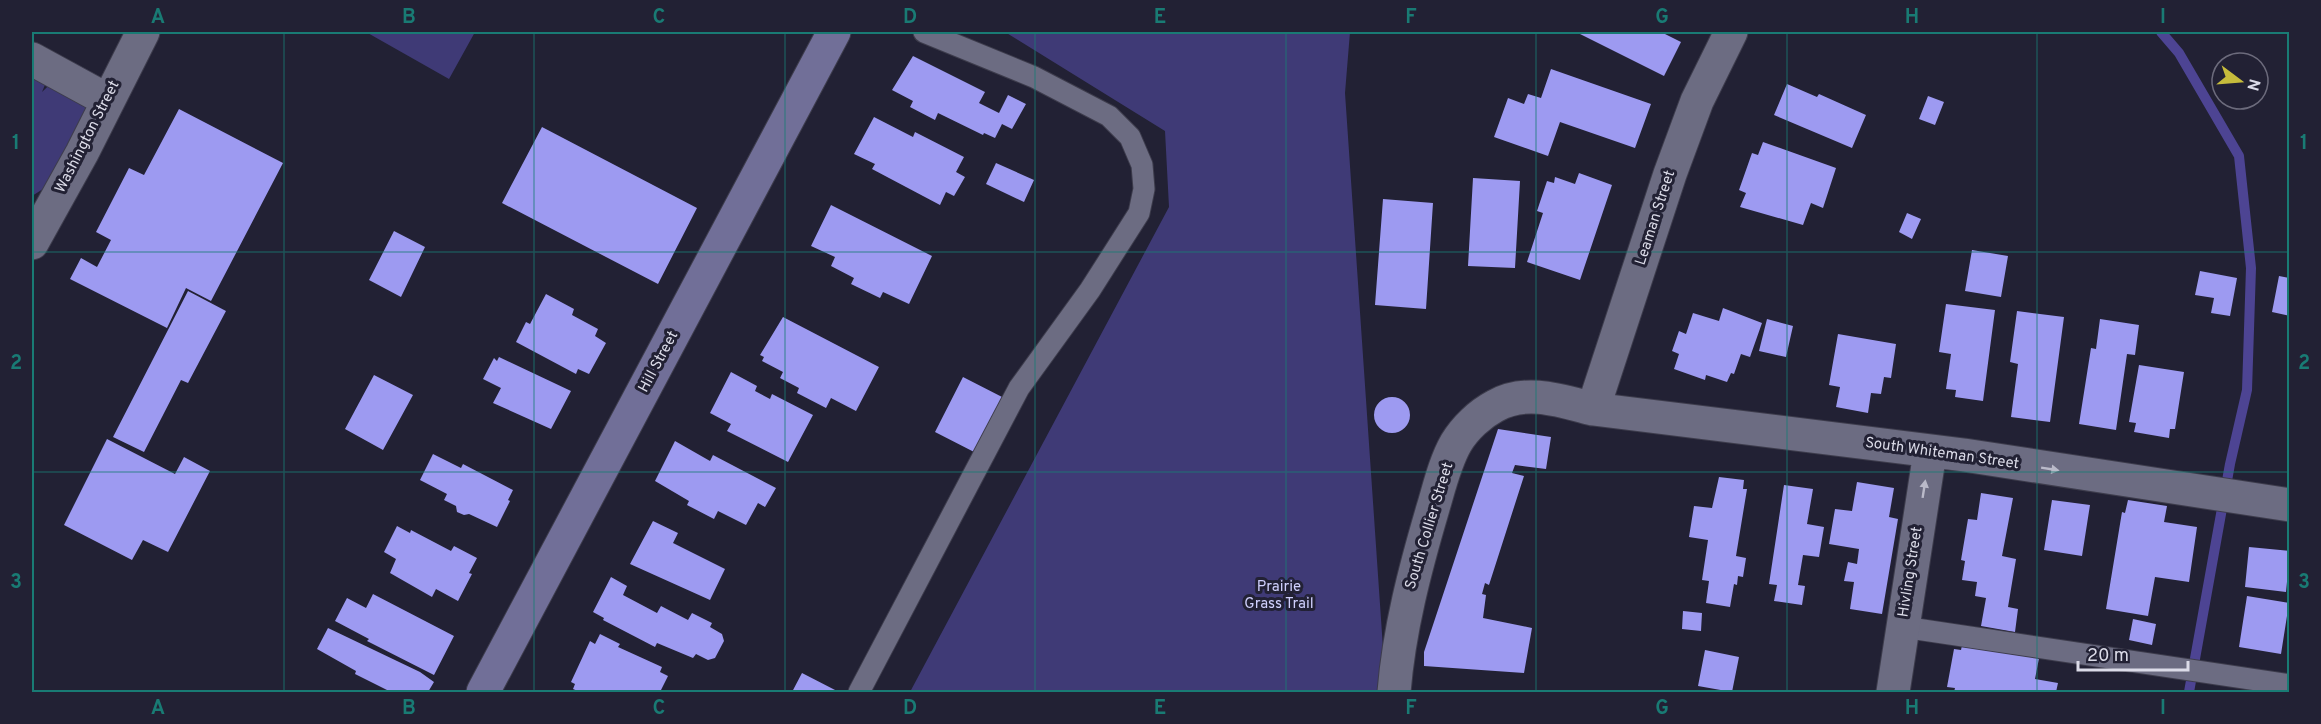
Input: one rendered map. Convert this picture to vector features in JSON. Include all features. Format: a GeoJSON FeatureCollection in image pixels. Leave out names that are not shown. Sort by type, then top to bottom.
{"type":"FeatureCollection","features":[{"type":"Feature","properties":{"kind":"street","name":"Washington Street"},"geometry":{"type":"LineString","coordinates":[[32,243],[82,153],[143,32]]}},
{"type":"Feature","properties":{"kind":"street","name":"Hill Street"},"geometry":{"type":"LineString","coordinates":[[483,693],[834,32]]}},
{"type":"Feature","properties":{"kind":"street","name":"Leaman Street"},"geometry":{"type":"LineString","coordinates":[[1593,409],[1670,174],[1697,101],[1731,32]]}},
{"type":"Feature","properties":{"kind":"street"},"geometry":{"type":"LineString","coordinates":[[32,59],[107,100]]}},
{"type":"Feature","properties":{"kind":"street","name":"South Collier Street"},"geometry":{"type":"LineString","coordinates":[[1394,693],[1398,656],[1409,598],[1438,490],[1455,444],[1467,429],[1496,405],[1520,397],[1549,397],[1593,409]]}},
{"type":"Feature","properties":{"kind":"street","name":"South Whiteman Street"},"geometry":{"type":"LineString","coordinates":[[1593,409],[1930,452],[2289,505]]}},
{"type":"Feature","properties":{"kind":"street","name":"Hivling Street"},"geometry":{"type":"LineString","coordinates":[[1893,693],[1930,452]]}},
{"type":"Feature","properties":{"kind":"lane"},"geometry":{"type":"LineString","coordinates":[[859,693],[1019,388],[1090,290],[1139,213],[1144,189],[1142,165],[1130,137],[1109,116],[1034,77],[924,32]]}},
{"type":"Feature","properties":{"kind":"lane"},"geometry":{"type":"LineString","coordinates":[[1903,627],[2289,685]]}},
{"type":"Feature","properties":{"kind":"green space"},"geometry":{"type":"Polygon","coordinates":[[[366,32],[475,32],[449,79],[366,32]]]}},
{"type":"Feature","properties":{"kind":"green space","name":"Prairie Grass Trail"},"geometry":{"type":"Polygon","coordinates":[[[1005,32],[1350,32],[1345,93],[1386,692],[910,692],[1169,207],[1165,131],[1005,32]]]}},
{"type":"Feature","properties":{"kind":"green space"},"geometry":{"type":"Polygon","coordinates":[[[73,62],[115,85],[65,175],[32,196],[32,72],[47,80],[42,92],[73,62]]]}},
{"type":"Feature","properties":{"kind":"building"},"geometry":{"type":"Polygon","coordinates":[[[1576,32],[1661,32],[1681,42],[1664,76],[1576,32]]]}},
{"type":"Feature","properties":{"kind":"building"},"geometry":{"type":"Polygon","coordinates":[[[913,56],[985,92],[979,103],[999,113],[1008,95],[1026,104],[1012,129],[1002,124],[995,138],[984,133],[983,135],[938,113],[935,120],[910,107],[913,101],[892,90],[913,56]]]}},
{"type":"Feature","properties":{"kind":"building"},"geometry":{"type":"Polygon","coordinates":[[[1551,69],[1651,104],[1635,148],[1560,122],[1548,156],[1494,137],[1508,98],[1524,104],[1528,94],[1541,98],[1551,69]]]}},
{"type":"Feature","properties":{"kind":"building"},"geometry":{"type":"Polygon","coordinates":[[[1787,84],[1817,97],[1819,94],[1866,115],[1852,148],[1774,115],[1787,84]]]}},
{"type":"Feature","properties":{"kind":"building"},"geometry":{"type":"Polygon","coordinates":[[[1928,96],[1944,102],[1935,125],[1919,119],[1928,96]]]}},
{"type":"Feature","properties":{"kind":"building"},"geometry":{"type":"Polygon","coordinates":[[[179,109],[283,163],[211,301],[186,288],[167,328],[70,279],[81,258],[97,267],[111,240],[96,232],[129,168],[144,175],[179,109]]]}},
{"type":"Feature","properties":{"kind":"building"},"geometry":{"type":"Polygon","coordinates":[[[874,117],[913,137],[915,132],[964,157],[956,172],[965,177],[954,196],[946,192],[940,205],[872,169],[875,164],[854,154],[874,117]]]}},
{"type":"Feature","properties":{"kind":"building"},"geometry":{"type":"Polygon","coordinates":[[[542,127],[697,208],[658,284],[502,203],[542,127]]]}},
{"type":"Feature","properties":{"kind":"building"},"geometry":{"type":"Polygon","coordinates":[[[1763,142],[1836,168],[1823,208],[1811,203],[1803,225],[1740,207],[1746,193],[1739,190],[1752,153],[1758,155],[1763,142]]]}},
{"type":"Feature","properties":{"kind":"building"},"geometry":{"type":"Polygon","coordinates":[[[996,163],[1034,180],[1024,202],[986,184],[996,163]]]}},
{"type":"Feature","properties":{"kind":"building"},"geometry":{"type":"Polygon","coordinates":[[[1579,173],[1612,185],[1580,280],[1527,262],[1543,213],[1537,211],[1547,181],[1554,183],[1555,177],[1575,184],[1579,173]]]}},
{"type":"Feature","properties":{"kind":"building"},"geometry":{"type":"Polygon","coordinates":[[[1473,178],[1520,181],[1515,268],[1468,266],[1473,178]]]}},
{"type":"Feature","properties":{"kind":"building"},"geometry":{"type":"Polygon","coordinates":[[[1383,199],[1433,203],[1426,309],[1375,305],[1383,199]]]}},
{"type":"Feature","properties":{"kind":"building"},"geometry":{"type":"Polygon","coordinates":[[[831,205],[932,256],[909,304],[883,292],[880,298],[851,284],[854,278],[831,266],[835,257],[811,246],[831,205]]]}},
{"type":"Feature","properties":{"kind":"building"},"geometry":{"type":"Polygon","coordinates":[[[1907,213],[1921,219],[1912,239],[1899,232],[1907,213]]]}},
{"type":"Feature","properties":{"kind":"building"},"geometry":{"type":"Polygon","coordinates":[[[394,231],[425,247],[401,297],[369,280],[394,231]]]}},
{"type":"Feature","properties":{"kind":"building"},"geometry":{"type":"Polygon","coordinates":[[[1972,250],[2008,256],[2001,297],[1965,291],[1972,250]]]}},
{"type":"Feature","properties":{"kind":"building"},"geometry":{"type":"Polygon","coordinates":[[[2200,271],[2237,278],[2230,316],[2211,313],[2214,298],[2195,295],[2200,271]]]}},
{"type":"Feature","properties":{"kind":"building"},"geometry":{"type":"Polygon","coordinates":[[[2279,276],[2290,278],[2290,316],[2272,312],[2279,276]]]}},
{"type":"Feature","properties":{"kind":"building"},"geometry":{"type":"Polygon","coordinates":[[[188,291],[226,311],[188,383],[181,380],[144,452],[113,437],[188,291]]]}},
{"type":"Feature","properties":{"kind":"building"},"geometry":{"type":"Polygon","coordinates":[[[546,294],[574,309],[572,315],[598,329],[595,336],[606,343],[589,374],[578,369],[576,374],[516,342],[526,322],[530,324],[546,294]]]}},
{"type":"Feature","properties":{"kind":"building"},"geometry":{"type":"Polygon","coordinates":[[[1946,304],[1995,310],[1983,401],[1955,397],[1956,390],[1946,389],[1951,354],[1939,352],[1946,304]]]}},
{"type":"Feature","properties":{"kind":"building"},"geometry":{"type":"Polygon","coordinates":[[[1723,308],[1762,323],[1750,357],[1741,354],[1734,374],[1731,373],[1727,382],[1706,375],[1705,380],[1674,369],[1679,354],[1672,351],[1679,331],[1686,334],[1693,313],[1719,321],[1723,308]]]}},
{"type":"Feature","properties":{"kind":"building"},"geometry":{"type":"Polygon","coordinates":[[[2017,311],[2064,317],[2050,422],[2011,417],[2018,364],[2010,362],[2017,311]]]}},
{"type":"Feature","properties":{"kind":"building"},"geometry":{"type":"Polygon","coordinates":[[[783,317],[879,367],[856,411],[831,398],[826,408],[797,393],[799,388],[780,378],[783,372],[762,361],[764,357],[760,355],[783,317]]]}},
{"type":"Feature","properties":{"kind":"building"},"geometry":{"type":"Polygon","coordinates":[[[1767,319],[1793,326],[1786,357],[1759,351],[1767,319]]]}},
{"type":"Feature","properties":{"kind":"building"},"geometry":{"type":"Polygon","coordinates":[[[2100,319],[2139,325],[2135,355],[2127,354],[2116,430],[2079,424],[2091,348],[2096,349],[2100,319]]]}},
{"type":"Feature","properties":{"kind":"building"},"geometry":{"type":"Polygon","coordinates":[[[1838,334],[1896,344],[1891,378],[1884,377],[1881,394],[1871,393],[1868,413],[1836,407],[1840,387],[1829,385],[1838,334]]]}},
{"type":"Feature","properties":{"kind":"building"},"geometry":{"type":"Polygon","coordinates":[[[499,357],[571,391],[551,429],[493,403],[501,388],[483,379],[494,358],[497,361],[499,357]]]}},
{"type":"Feature","properties":{"kind":"building"},"geometry":{"type":"Polygon","coordinates":[[[2139,365],[2184,372],[2175,429],[2170,429],[2169,438],[2134,432],[2136,423],[2129,422],[2139,365]]]}},
{"type":"Feature","properties":{"kind":"building"},"geometry":{"type":"Polygon","coordinates":[[[731,372],[757,386],[755,391],[770,399],[772,394],[813,415],[788,462],[727,431],[731,424],[710,413],[731,372]]]}},
{"type":"Feature","properties":{"kind":"building"},"geometry":{"type":"Polygon","coordinates":[[[374,375],[413,395],[383,450],[345,429],[374,375]]]}},
{"type":"Feature","properties":{"kind":"building"},"geometry":{"type":"Polygon","coordinates":[[[963,377],[1006,399],[978,454],[935,432],[963,377]]]}},
{"type":"Feature","properties":{"kind":"building"},"geometry":{"type":"Polygon","coordinates":[[[1392,397],[1405,402],[1410,415],[1405,428],[1392,433],[1379,428],[1374,415],[1379,402],[1392,397]]]}},
{"type":"Feature","properties":{"kind":"building"},"geometry":{"type":"Polygon","coordinates":[[[1498,429],[1551,437],[1546,469],[1515,465],[1512,473],[1524,476],[1489,585],[1485,583],[1482,594],[1486,595],[1483,618],[1532,628],[1524,673],[1424,666],[1424,652],[1498,429]]]}},
{"type":"Feature","properties":{"kind":"building"},"geometry":{"type":"Polygon","coordinates":[[[107,439],[175,474],[184,457],[210,471],[168,552],[143,540],[132,560],[64,525],[107,439]]]}},
{"type":"Feature","properties":{"kind":"building"},"geometry":{"type":"Polygon","coordinates":[[[675,441],[710,461],[713,455],[776,488],[765,507],[758,503],[746,525],[718,511],[714,519],[687,505],[689,501],[655,481],[675,441]]]}},
{"type":"Feature","properties":{"kind":"building"},"geometry":{"type":"Polygon","coordinates":[[[433,454],[461,468],[463,464],[513,490],[497,527],[469,514],[464,515],[457,512],[456,506],[444,500],[447,494],[420,480],[433,454]]]}},
{"type":"Feature","properties":{"kind":"building"},"geometry":{"type":"Polygon","coordinates":[[[1719,477],[1744,480],[1743,489],[1747,489],[1736,556],[1746,558],[1743,577],[1738,576],[1737,585],[1734,584],[1730,607],[1706,603],[1709,581],[1702,580],[1708,540],[1689,537],[1694,506],[1712,508],[1719,477]]]}},
{"type":"Feature","properties":{"kind":"building"},"geometry":{"type":"Polygon","coordinates":[[[1857,482],[1894,488],[1889,517],[1898,519],[1882,614],[1850,609],[1854,582],[1844,581],[1848,562],[1857,564],[1859,549],[1829,544],[1835,509],[1852,511],[1857,482]]]}},
{"type":"Feature","properties":{"kind":"building"},"geometry":{"type":"Polygon","coordinates":[[[1784,485],[1813,489],[1807,524],[1824,527],[1819,557],[1803,555],[1798,585],[1805,586],[1802,605],[1774,601],[1777,585],[1769,584],[1784,485]]]}},
{"type":"Feature","properties":{"kind":"building"},"geometry":{"type":"Polygon","coordinates":[[[1981,493],[2013,498],[2002,556],[2016,559],[2008,607],[2018,609],[2015,632],[1981,626],[1986,598],[1975,596],[1977,582],[1962,580],[1965,561],[1961,560],[1968,519],[1977,520],[1981,493]]]}},
{"type":"Feature","properties":{"kind":"building"},"geometry":{"type":"Polygon","coordinates":[[[2052,500],[2090,505],[2082,556],[2044,550],[2052,500]]]}},
{"type":"Feature","properties":{"kind":"building"},"geometry":{"type":"Polygon","coordinates":[[[2128,500],[2167,506],[2164,522],[2197,527],[2189,582],[2155,577],[2148,616],[2106,609],[2122,512],[2125,513],[2128,500]]]}},
{"type":"Feature","properties":{"kind":"building"},"geometry":{"type":"Polygon","coordinates":[[[653,521],[678,533],[673,543],[725,569],[710,600],[630,564],[653,521]]]}},
{"type":"Feature","properties":{"kind":"building"},"geometry":{"type":"Polygon","coordinates":[[[397,526],[410,533],[411,530],[451,551],[454,546],[477,558],[469,573],[472,574],[458,601],[436,589],[432,597],[390,573],[396,559],[384,552],[397,526]]]}},
{"type":"Feature","properties":{"kind":"building"},"geometry":{"type":"Polygon","coordinates":[[[2249,547],[2290,551],[2286,592],[2245,587],[2249,547]]]}},
{"type":"Feature","properties":{"kind":"building"},"geometry":{"type":"Polygon","coordinates":[[[611,577],[627,586],[623,595],[657,613],[661,606],[688,620],[692,613],[712,623],[710,627],[722,634],[724,641],[715,658],[708,660],[696,654],[693,658],[657,643],[655,647],[603,620],[604,618],[593,612],[611,577]]]}},
{"type":"Feature","properties":{"kind":"building"},"geometry":{"type":"Polygon","coordinates":[[[373,594],[454,636],[434,675],[367,641],[369,639],[335,621],[347,598],[366,608],[373,594]]]}},
{"type":"Feature","properties":{"kind":"building"},"geometry":{"type":"Polygon","coordinates":[[[2247,596],[2289,603],[2281,654],[2239,647],[2247,596]]]}},
{"type":"Feature","properties":{"kind":"building"},"geometry":{"type":"Polygon","coordinates":[[[1683,611],[1702,613],[1701,631],[1682,629],[1683,611]]]}},
{"type":"Feature","properties":{"kind":"building"},"geometry":{"type":"Polygon","coordinates":[[[2133,619],[2156,624],[2152,645],[2129,640],[2133,619]]]}},
{"type":"Feature","properties":{"kind":"building"},"geometry":{"type":"Polygon","coordinates":[[[328,628],[420,672],[434,682],[428,692],[391,692],[355,674],[356,671],[317,649],[328,628]]]}},
{"type":"Feature","properties":{"kind":"building"},"geometry":{"type":"Polygon","coordinates":[[[600,634],[620,644],[618,647],[662,667],[660,672],[668,676],[660,692],[580,692],[573,689],[575,684],[571,682],[590,641],[595,644],[600,634]]]}},
{"type":"Feature","properties":{"kind":"building"},"geometry":{"type":"Polygon","coordinates":[[[1963,641],[2040,653],[2035,679],[2058,683],[2056,692],[1954,692],[1955,688],[1947,687],[1954,649],[1961,650],[1963,641]]]}},
{"type":"Feature","properties":{"kind":"building"},"geometry":{"type":"Polygon","coordinates":[[[1705,650],[1739,657],[1732,692],[1698,686],[1705,650]]]}},
{"type":"Feature","properties":{"kind":"building"},"geometry":{"type":"Polygon","coordinates":[[[802,673],[837,691],[792,692],[802,673]]]}},
{"type":"Feature","properties":{"kind":"waterway"},"geometry":{"type":"LineString","coordinates":[[2161,32],[2179,53],[2239,156],[2251,268],[2247,390],[2230,464],[2189,692]]}}]}
